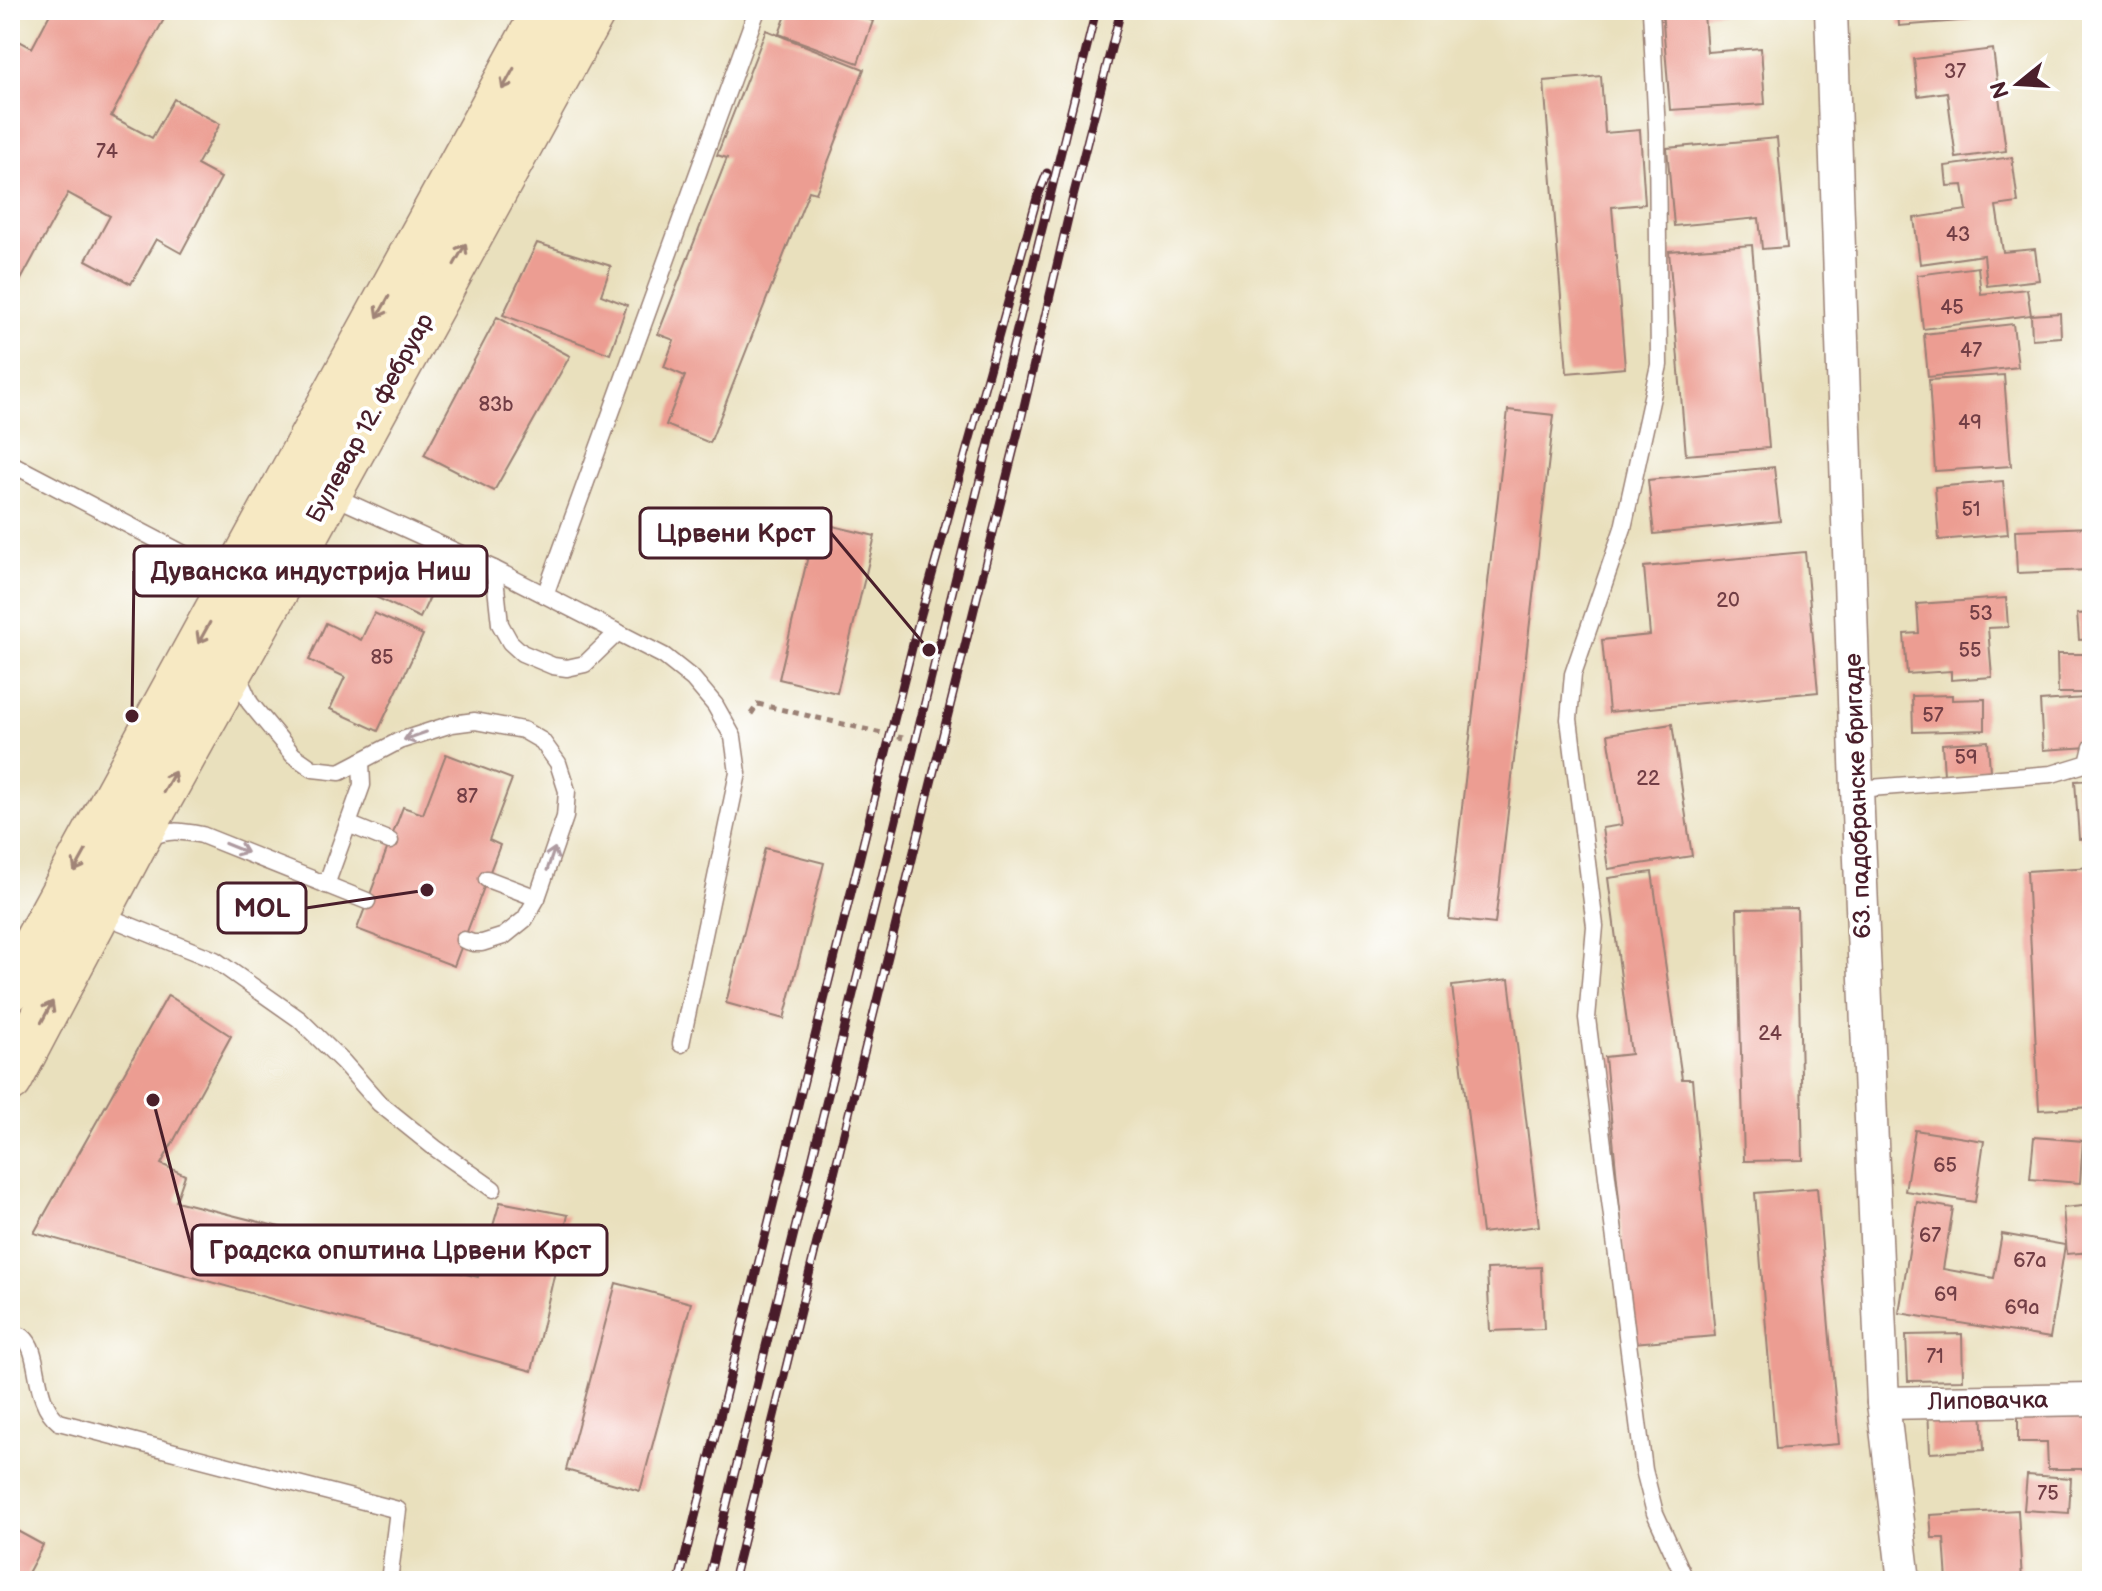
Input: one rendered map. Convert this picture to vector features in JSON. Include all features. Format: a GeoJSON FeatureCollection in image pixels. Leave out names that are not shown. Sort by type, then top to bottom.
{"type":"FeatureCollection","features":[{"type":"Feature","properties":{"kind":"main road","name":"Булевар 12. фебруар"},"geometry":{"type":"LineString","coordinates":[[10,1080],[135,843],[234,667],[310,486],[545,10]]}},
{"type":"Feature","properties":{"kind":"main road","name":"Булевар 12. фебруар"},"geometry":{"type":"LineString","coordinates":[[14,974],[234,579],[310,486],[594,10]]}},
{"type":"Feature","properties":{"kind":"street","name":"63. падобранске бригаде"},"geometry":{"type":"LineString","coordinates":[[1831,10],[1857,789],[1883,1403],[1904,1581]]}},
{"type":"Feature","properties":{"kind":"street","name":"Липовачка"},"geometry":{"type":"LineString","coordinates":[[1883,1403],[2092,1399]]}},
{"type":"Feature","properties":{"kind":"lane"},"geometry":{"type":"LineString","coordinates":[[545,595],[757,10]]}},
{"type":"Feature","properties":{"kind":"lane"},"geometry":{"type":"LineString","coordinates":[[1651,10],[1657,132],[1659,365],[1623,528],[1573,674],[1569,719],[1595,926],[1587,1018],[1644,1470],[1655,1513],[1686,1581]]}},
{"type":"Feature","properties":{"kind":"lane"},"geometry":{"type":"LineString","coordinates":[[10,463],[234,579]]}},
{"type":"Feature","properties":{"kind":"lane"},"geometry":{"type":"LineString","coordinates":[[310,486],[494,569],[664,656],[693,679],[715,705],[733,737],[738,773],[681,1044]]}},
{"type":"Feature","properties":{"kind":"lane"},"geometry":{"type":"LineString","coordinates":[[494,569],[500,624],[510,642],[522,653],[553,666],[567,668],[585,664],[618,632]]}},
{"type":"Feature","properties":{"kind":"lane"},"geometry":{"type":"LineString","coordinates":[[234,667],[250,703],[293,755],[313,769],[340,772],[399,741],[452,724],[475,721],[523,730],[542,741],[558,763],[567,791],[565,817],[537,898],[525,919],[504,936],[482,943],[464,940]]}},
{"type":"Feature","properties":{"kind":"lane"},"geometry":{"type":"LineString","coordinates":[[1857,789],[2052,774],[2088,763],[2092,747]]}},
{"type":"Feature","properties":{"kind":"lane"},"geometry":{"type":"LineString","coordinates":[[326,885],[362,785],[361,761]]}},
{"type":"Feature","properties":{"kind":"lane"},"geometry":{"type":"LineString","coordinates":[[348,824],[390,841]]}},
{"type":"Feature","properties":{"kind":"lane"},"geometry":{"type":"LineString","coordinates":[[135,843],[176,830],[202,835],[367,901]]}},
{"type":"Feature","properties":{"kind":"lane"},"geometry":{"type":"LineString","coordinates":[[487,879],[537,898]]}},
{"type":"Feature","properties":{"kind":"lane"},"geometry":{"type":"LineString","coordinates":[[100,914],[215,960],[299,1019],[379,1103],[493,1189]]}},
{"type":"Feature","properties":{"kind":"lane"},"geometry":{"type":"LineString","coordinates":[[10,1333],[24,1338],[30,1348],[44,1404],[49,1414],[59,1422],[398,1510],[389,1581]]}},
{"type":"Feature","properties":{"kind":"path"},"geometry":{"type":"LineString","coordinates":[[733,737],[758,704],[903,738]]}},
{"type":"Feature","properties":{"kind":"building"},"geometry":{"type":"Polygon","coordinates":[[[52,10],[169,10],[111,116],[152,138],[174,99],[220,124],[197,165],[221,178],[181,253],[156,239],[131,284],[86,260],[110,216],[68,193],[10,300],[10,36],[32,48],[52,10]]]}},
{"type":"Feature","properties":{"kind":"building"},"geometry":{"type":"Polygon","coordinates":[[[788,10],[844,10],[873,21],[858,63],[779,34],[788,10]]]}},
{"type":"Feature","properties":{"kind":"building"},"geometry":{"type":"Polygon","coordinates":[[[1662,10],[1723,10],[1704,14],[1707,52],[1761,48],[1765,104],[1670,110],[1662,10]]]}},
{"type":"Feature","properties":{"kind":"building"},"geometry":{"type":"Polygon","coordinates":[[[1898,10],[1970,10],[1971,20],[1899,26],[1898,10]]]}},
{"type":"Feature","properties":{"kind":"building"},"geometry":{"type":"Polygon","coordinates":[[[766,30],[864,69],[816,193],[809,191],[710,443],[666,425],[685,376],[664,367],[674,340],[658,334],[727,158],[717,155],[766,30]]]}},
{"type":"Feature","properties":{"kind":"building"},"geometry":{"type":"Polygon","coordinates":[[[1993,49],[2006,151],[1956,158],[1947,92],[1918,96],[1914,59],[1993,49]]]}},
{"type":"Feature","properties":{"kind":"building"},"geometry":{"type":"Polygon","coordinates":[[[1601,76],[1605,133],[1640,130],[1645,204],[1612,207],[1625,368],[1567,373],[1544,81],[1601,76]]]}},
{"type":"Feature","properties":{"kind":"building"},"geometry":{"type":"Polygon","coordinates":[[[1777,138],[1787,247],[1762,249],[1759,218],[1674,226],[1667,148],[1777,138]]]}},
{"type":"Feature","properties":{"kind":"building"},"geometry":{"type":"Polygon","coordinates":[[[2012,157],[2018,203],[1996,206],[2003,252],[2035,249],[2039,280],[1987,286],[1984,255],[1920,264],[1914,218],[1967,210],[1963,185],[1947,186],[1945,166],[2012,157]]]}},
{"type":"Feature","properties":{"kind":"building"},"geometry":{"type":"Polygon","coordinates":[[[537,243],[611,266],[601,295],[627,305],[610,354],[503,315],[537,243]]]}},
{"type":"Feature","properties":{"kind":"building"},"geometry":{"type":"Polygon","coordinates":[[[1752,245],[1769,448],[1686,455],[1669,251],[1752,245]]]}},
{"type":"Feature","properties":{"kind":"building"},"geometry":{"type":"Polygon","coordinates":[[[1978,267],[1981,294],[2027,289],[2031,315],[1923,329],[1917,275],[1978,267]]]}},
{"type":"Feature","properties":{"kind":"building"},"geometry":{"type":"Polygon","coordinates":[[[2060,313],[2061,337],[2032,339],[2031,315],[2060,313]]]}},
{"type":"Feature","properties":{"kind":"building"},"geometry":{"type":"Polygon","coordinates":[[[497,317],[570,356],[494,491],[424,455],[497,317]]]}},
{"type":"Feature","properties":{"kind":"building"},"geometry":{"type":"Polygon","coordinates":[[[2013,324],[2018,367],[1928,377],[1924,334],[2013,324]]]}},
{"type":"Feature","properties":{"kind":"building"},"geometry":{"type":"Polygon","coordinates":[[[2004,375],[2011,466],[1935,471],[1929,380],[2004,375]]]}},
{"type":"Feature","properties":{"kind":"building"},"geometry":{"type":"Polygon","coordinates":[[[1508,410],[1554,415],[1495,924],[1449,919],[1508,410]]]}},
{"type":"Feature","properties":{"kind":"building"},"geometry":{"type":"Polygon","coordinates":[[[1774,467],[1780,521],[1654,534],[1648,480],[1774,467]]]}},
{"type":"Feature","properties":{"kind":"building"},"geometry":{"type":"Polygon","coordinates":[[[2003,481],[2008,534],[1939,540],[1935,487],[2003,481]]]}},
{"type":"Feature","properties":{"kind":"building"},"geometry":{"type":"Polygon","coordinates":[[[816,522],[875,536],[837,693],[779,679],[816,522]]]}},
{"type":"Feature","properties":{"kind":"building"},"geometry":{"type":"Polygon","coordinates":[[[2092,527],[2092,580],[2089,580],[2089,570],[2017,573],[2015,530],[2092,527]]]}},
{"type":"Feature","properties":{"kind":"building"},"geometry":{"type":"Polygon","coordinates":[[[1805,552],[1818,692],[1609,712],[1602,640],[1650,635],[1644,567],[1805,552]]]}},
{"type":"Feature","properties":{"kind":"building"},"geometry":{"type":"Polygon","coordinates":[[[381,555],[437,582],[420,618],[363,591],[381,555]]]}},
{"type":"Feature","properties":{"kind":"building"},"geometry":{"type":"Polygon","coordinates":[[[2006,598],[2008,627],[1988,628],[1992,677],[1951,680],[1951,671],[1907,674],[1904,634],[1919,633],[1917,604],[2006,598]]]}},
{"type":"Feature","properties":{"kind":"building"},"geometry":{"type":"Polygon","coordinates":[[[374,613],[423,635],[378,731],[330,709],[345,677],[309,660],[326,623],[361,640],[374,613]]]}},
{"type":"Feature","properties":{"kind":"building"},"geometry":{"type":"Polygon","coordinates":[[[2092,613],[2092,639],[2079,640],[2077,614],[2092,613]]]}},
{"type":"Feature","properties":{"kind":"building"},"geometry":{"type":"Polygon","coordinates":[[[2057,654],[2091,654],[2092,693],[2058,693],[2057,654]]]}},
{"type":"Feature","properties":{"kind":"building"},"geometry":{"type":"Polygon","coordinates":[[[1952,695],[1952,700],[1985,699],[1985,730],[1913,732],[1912,696],[1952,695]]]}},
{"type":"Feature","properties":{"kind":"building"},"geometry":{"type":"Polygon","coordinates":[[[2086,698],[2089,747],[2043,750],[2040,701],[2086,698]]]}},
{"type":"Feature","properties":{"kind":"building"},"geometry":{"type":"Polygon","coordinates":[[[1672,724],[1692,856],[1608,869],[1602,828],[1622,825],[1608,734],[1672,724]]]}},
{"type":"Feature","properties":{"kind":"building"},"geometry":{"type":"Polygon","coordinates":[[[1988,741],[1990,771],[1944,775],[1942,744],[1988,741]]]}},
{"type":"Feature","properties":{"kind":"building"},"geometry":{"type":"Polygon","coordinates":[[[446,754],[512,779],[489,840],[500,845],[454,966],[357,929],[403,807],[423,814],[446,754]]]}},
{"type":"Feature","properties":{"kind":"building"},"geometry":{"type":"Polygon","coordinates":[[[2092,780],[2092,838],[2079,839],[2075,781],[2092,780]]]}},
{"type":"Feature","properties":{"kind":"building"},"geometry":{"type":"Polygon","coordinates":[[[765,848],[824,863],[784,1019],[726,1003],[765,848]]]}},
{"type":"Feature","properties":{"kind":"building"},"geometry":{"type":"Polygon","coordinates":[[[2092,867],[2092,1107],[2039,1110],[2027,871],[2092,867]]]}},
{"type":"Feature","properties":{"kind":"building"},"geometry":{"type":"Polygon","coordinates":[[[1652,872],[1682,1079],[1692,1079],[1715,1336],[1633,1343],[1605,1057],[1631,1054],[1608,878],[1652,872]]]}},
{"type":"Feature","properties":{"kind":"building"},"geometry":{"type":"Polygon","coordinates":[[[1797,908],[1803,1160],[1744,1161],[1737,909],[1797,908]]]}},
{"type":"Feature","properties":{"kind":"building"},"geometry":{"type":"Polygon","coordinates":[[[1509,979],[1539,1226],[1482,1233],[1452,986],[1509,979]]]}},
{"type":"Feature","properties":{"kind":"building"},"geometry":{"type":"Polygon","coordinates":[[[168,995],[231,1036],[161,1164],[185,1175],[176,1201],[478,1277],[500,1202],[568,1215],[532,1371],[34,1233],[168,995]]]}},
{"type":"Feature","properties":{"kind":"building"},"geometry":{"type":"Polygon","coordinates":[[[1915,1130],[1984,1141],[1975,1202],[1905,1191],[1915,1130]]]}},
{"type":"Feature","properties":{"kind":"building"},"geometry":{"type":"Polygon","coordinates":[[[2034,1137],[2083,1141],[2080,1183],[2030,1179],[2034,1137]]]}},
{"type":"Feature","properties":{"kind":"building"},"geometry":{"type":"Polygon","coordinates":[[[1817,1188],[1839,1444],[1776,1449],[1755,1193],[1817,1188]]]}},
{"type":"Feature","properties":{"kind":"building"},"geometry":{"type":"Polygon","coordinates":[[[1917,1202],[1953,1208],[1943,1269],[1994,1278],[2002,1234],[2065,1245],[2050,1338],[1899,1313],[1917,1202]]]}},
{"type":"Feature","properties":{"kind":"building"},"geometry":{"type":"Polygon","coordinates":[[[2092,1205],[2092,1252],[2067,1254],[2063,1208],[2092,1205]]]}},
{"type":"Feature","properties":{"kind":"building"},"geometry":{"type":"Polygon","coordinates":[[[1541,1267],[1544,1329],[1490,1331],[1487,1269],[1541,1267]]]}},
{"type":"Feature","properties":{"kind":"building"},"geometry":{"type":"Polygon","coordinates":[[[616,1283],[691,1303],[640,1491],[566,1470],[616,1283]]]}},
{"type":"Feature","properties":{"kind":"building"},"geometry":{"type":"Polygon","coordinates":[[[1962,1334],[1963,1380],[1908,1381],[1906,1335],[1962,1334]]]}},
{"type":"Feature","properties":{"kind":"building"},"geometry":{"type":"Polygon","coordinates":[[[2092,1402],[2092,1469],[2048,1469],[2047,1442],[2018,1442],[2018,1414],[2092,1402]]]}},
{"type":"Feature","properties":{"kind":"building"},"geometry":{"type":"Polygon","coordinates":[[[1982,1406],[1984,1450],[1930,1453],[1928,1408],[1982,1406]]]}},
{"type":"Feature","properties":{"kind":"building"},"geometry":{"type":"Polygon","coordinates":[[[2027,1475],[2071,1478],[2069,1513],[2024,1510],[2027,1475]]]}},
{"type":"Feature","properties":{"kind":"building"},"geometry":{"type":"Polygon","coordinates":[[[2018,1510],[2022,1581],[1947,1581],[1944,1538],[1932,1538],[1930,1515],[2018,1510]]]}},
{"type":"Feature","properties":{"kind":"building"},"geometry":{"type":"Polygon","coordinates":[[[10,1527],[43,1545],[28,1573],[41,1581],[10,1581],[10,1527]]]}},
{"type":"Feature","properties":{"kind":"railway"},"geometry":{"type":"LineString","coordinates":[[708,1581],[1096,10]]}},
{"type":"Feature","properties":{"kind":"railway"},"geometry":{"type":"LineString","coordinates":[[733,1581],[1121,10]]}},
{"type":"Feature","properties":{"kind":"railway"},"geometry":{"type":"LineString","coordinates":[[679,1581],[916,632],[1037,198],[1047,173]]}},
{"type":"Feature","properties":{"kind":"place","name":"Црвени Крст"},"geometry":{"type":"Point","coordinates":[929,650]}},
{"type":"Feature","properties":{"kind":"place","name":"Дуванска индустрија Ниш"},"geometry":{"type":"Point","coordinates":[132,716]}},
{"type":"Feature","properties":{"kind":"place","name":"MOL"},"geometry":{"type":"Point","coordinates":[427,890]}},
{"type":"Feature","properties":{"kind":"place","name":"Градска општина Црвени Крст"},"geometry":{"type":"Point","coordinates":[153,1100]}}]}
